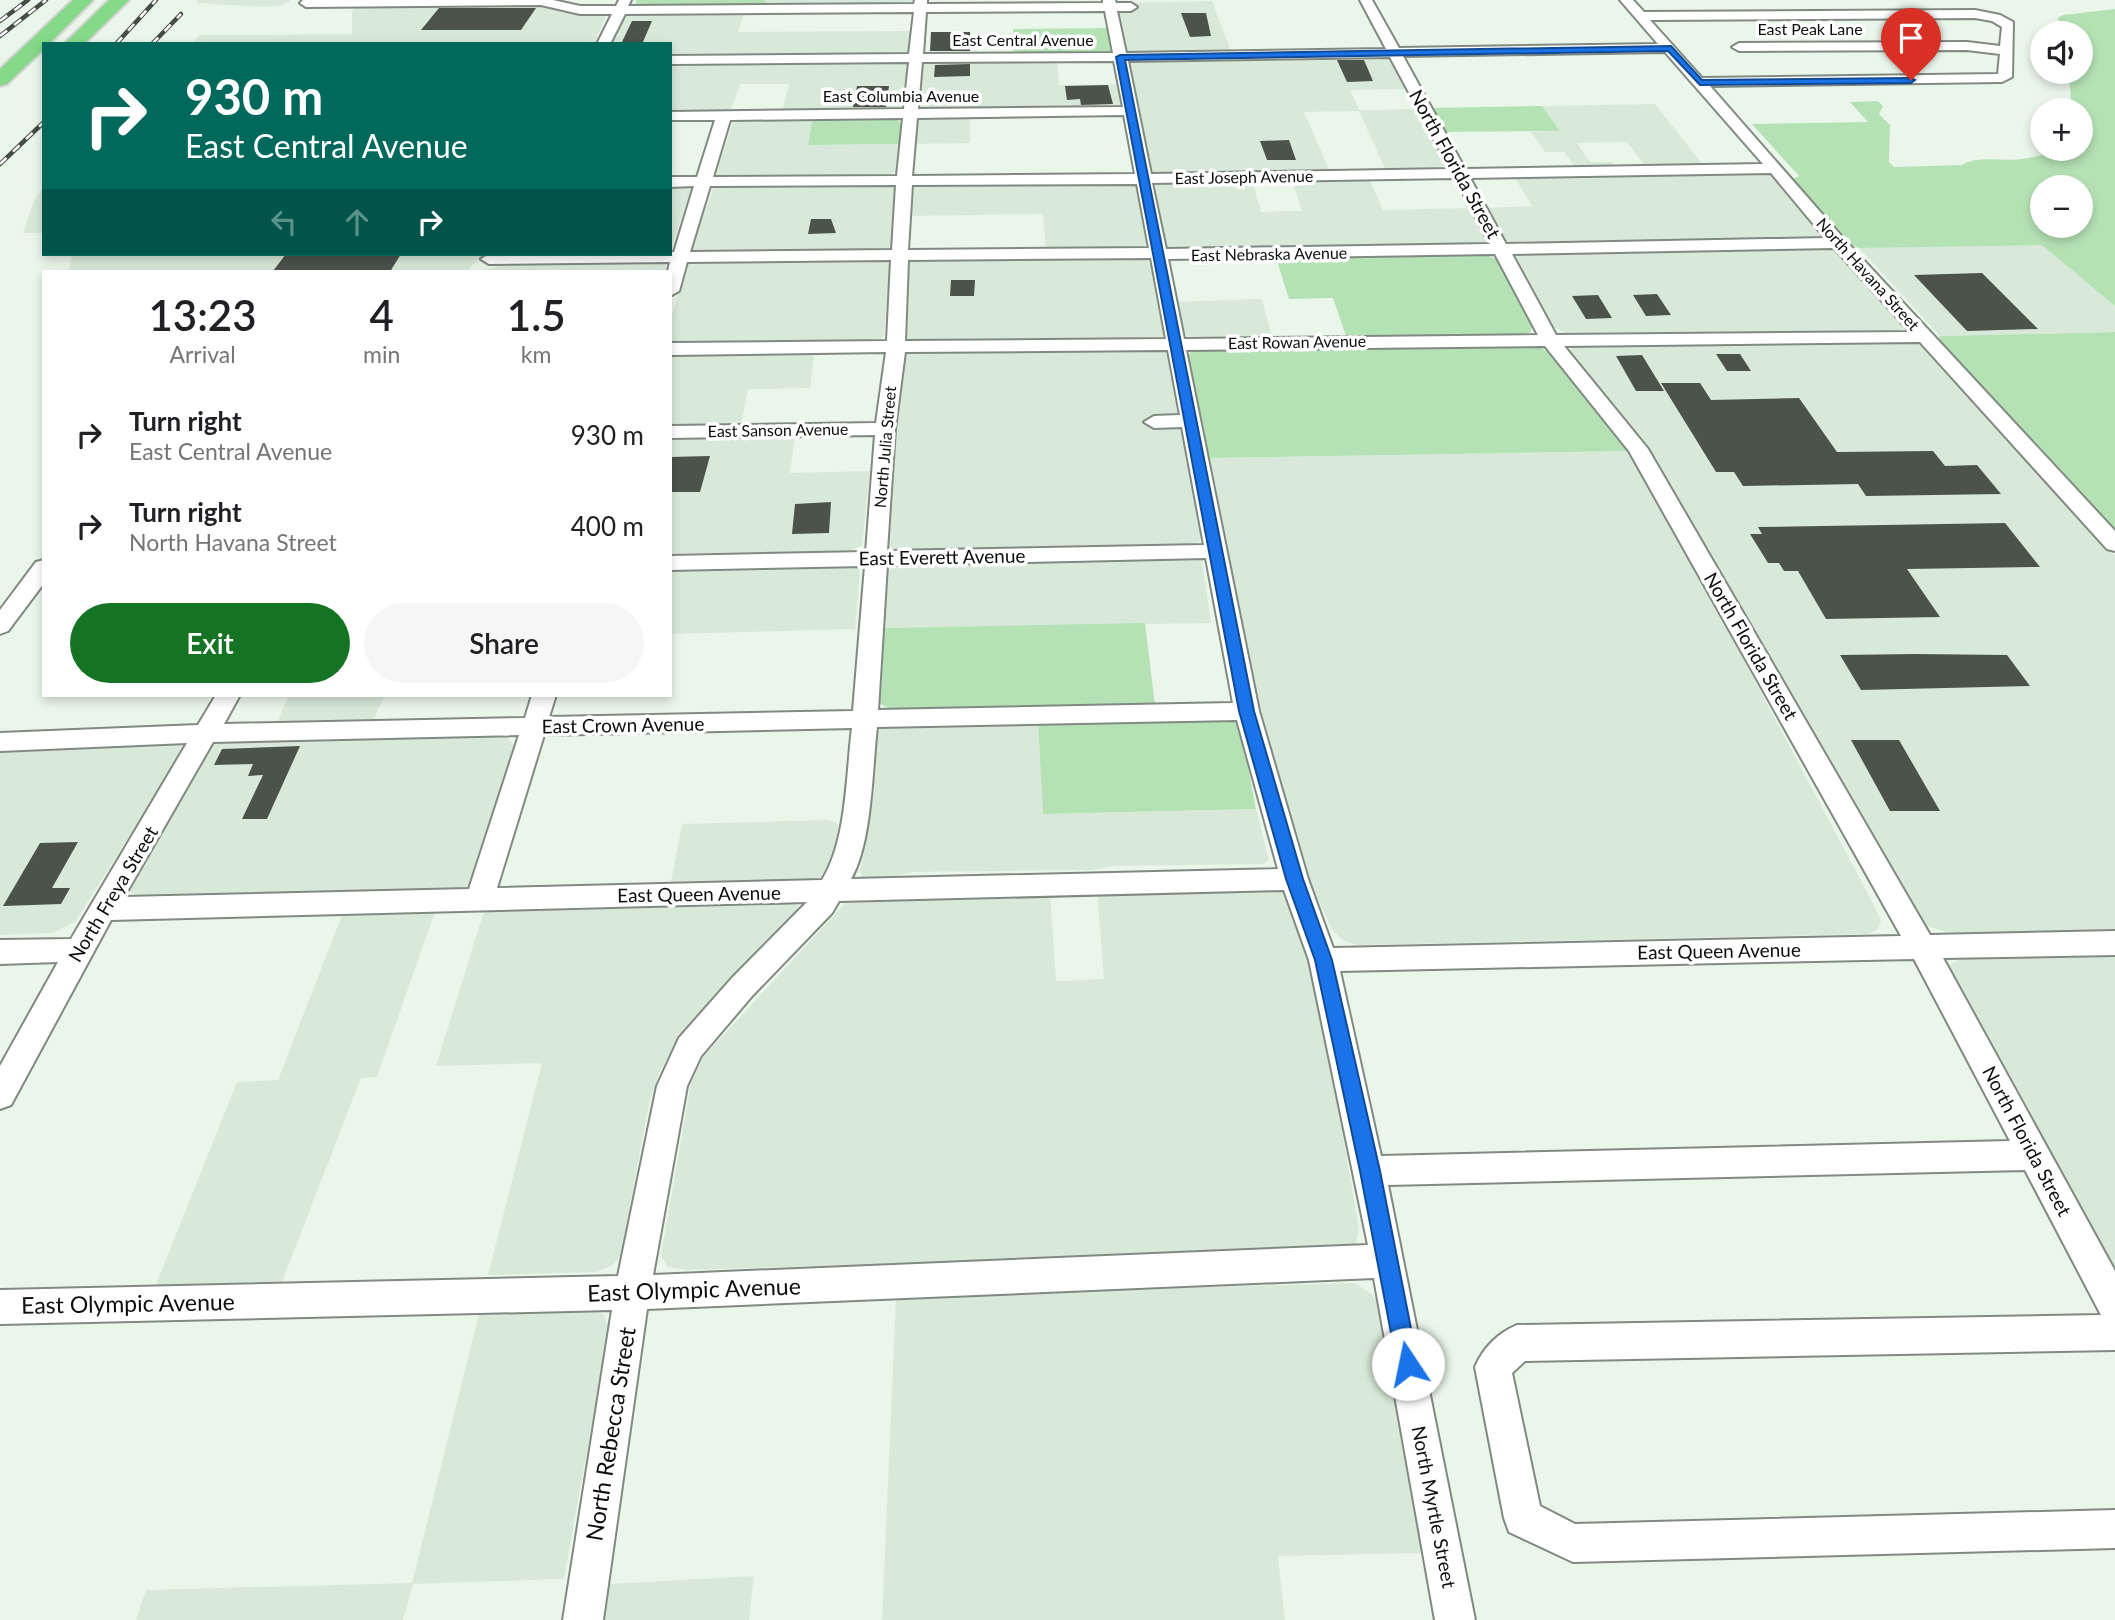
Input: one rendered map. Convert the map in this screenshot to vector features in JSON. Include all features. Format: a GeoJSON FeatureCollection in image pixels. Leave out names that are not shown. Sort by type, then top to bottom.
{"type":"FeatureCollection","features":[{"type":"Feature","properties":{"kind":"highway"},"geometry":{"type":"LineString","coordinates":[[0,80],[84,0]]}},
{"type":"Feature","properties":{"kind":"highway"},"geometry":{"type":"LineString","coordinates":[[75,42],[120,0]]}},
{"type":"Feature","properties":{"kind":"street","name":"North Florida Street"},"geometry":{"type":"LineString","coordinates":[[1366,0],[1550,340],[1638,449],[1922,947],[2115,1306]]}},
{"type":"Feature","properties":{"kind":"street","name":"North Havana Street"},"geometry":{"type":"LineString","coordinates":[[1626,0],[1671,48],[1838,243],[2115,544]]}},
{"type":"Feature","properties":{"kind":"street"},"geometry":{"type":"LineString","coordinates":[[306,3],[541,1],[580,10],[622,5],[1117,5]]}},
{"type":"Feature","properties":{"kind":"street","name":"North Julia Street"},"geometry":{"type":"LineString","coordinates":[[831,891],[845,866],[851,843],[865,720],[886,429],[896,348],[905,179],[921,4]]}},
{"type":"Feature","properties":{"kind":"street"},"geometry":{"type":"LineString","coordinates":[[604,42],[622,5]]}},
{"type":"Feature","properties":{"kind":"street","name":"North Myrtle Street"},"geometry":{"type":"LineString","coordinates":[[1117,5],[1120,57],[1247,711],[1294,879],[1323,960],[1370,1171],[1455,1620]]}},
{"type":"Feature","properties":{"kind":"street"},"geometry":{"type":"LineString","coordinates":[[1641,16],[1975,14],[1996,18],[2008,25],[2005,77],[1994,80],[1700,82]]}},
{"type":"Feature","properties":{"kind":"street"},"geometry":{"type":"LineString","coordinates":[[1707,15],[1772,81]]}},
{"type":"Feature","properties":{"kind":"street","name":"East Peak Lane"},"geometry":{"type":"LineString","coordinates":[[1731,39],[1967,46],[2007,51]]}},
{"type":"Feature","properties":{"kind":"street","name":"East Central Avenue"},"geometry":{"type":"LineString","coordinates":[[672,60],[1120,57],[1671,48]]}},
{"type":"Feature","properties":{"kind":"street","name":"East Columbia Avenue"},"geometry":{"type":"LineString","coordinates":[[672,116],[1131,111]]}},
{"type":"Feature","properties":{"kind":"street"},"geometry":{"type":"LineString","coordinates":[[672,284],[724,115]]}},
{"type":"Feature","properties":{"kind":"street","name":"East Joseph Avenue"},"geometry":{"type":"LineString","coordinates":[[672,182],[1145,179],[1775,168]]}},
{"type":"Feature","properties":{"kind":"street","name":"East Nebraska Avenue"},"geometry":{"type":"LineString","coordinates":[[487,261],[1158,253],[1179,256],[1838,243]]}},
{"type":"Feature","properties":{"kind":"street","name":"East Rowan Avenue"},"geometry":{"type":"LineString","coordinates":[[672,349],[1924,337]]}},
{"type":"Feature","properties":{"kind":"street"},"geometry":{"type":"LineString","coordinates":[[1154,422],[1190,421]]}},
{"type":"Feature","properties":{"kind":"street","name":"East Sanson Avenue"},"geometry":{"type":"LineString","coordinates":[[672,432],[886,429]]}},
{"type":"Feature","properties":{"kind":"street","name":"East Everett Avenue"},"geometry":{"type":"LineString","coordinates":[[672,563],[1215,551]]}},
{"type":"Feature","properties":{"kind":"street"},"geometry":{"type":"LineString","coordinates":[[0,626],[42,571]]}},
{"type":"Feature","properties":{"kind":"street","name":"North Freya Street"},"geometry":{"type":"LineString","coordinates":[[0,1095],[79,950],[227,697]]}},
{"type":"Feature","properties":{"kind":"street"},"geometry":{"type":"LineString","coordinates":[[480,899],[543,697]]}},
{"type":"Feature","properties":{"kind":"street","name":"East Crown Avenue"},"geometry":{"type":"LineString","coordinates":[[0,742],[207,733],[1247,711]]}},
{"type":"Feature","properties":{"kind":"street","name":"East Queen Avenue"},"geometry":{"type":"LineString","coordinates":[[103,909],[1294,879]]}},
{"type":"Feature","properties":{"kind":"street","name":"North Rebecca Street"},"geometry":{"type":"LineString","coordinates":[[583,1620],[632,1293],[660,1140],[678,1069],[690,1047],[742,987],[809,921],[831,891]]}},
{"type":"Feature","properties":{"kind":"street","name":"East Queen Avenue"},"geometry":{"type":"LineString","coordinates":[[1323,960],[2115,943]]}},
{"type":"Feature","properties":{"kind":"street"},"geometry":{"type":"LineString","coordinates":[[0,952],[79,950]]}},
{"type":"Feature","properties":{"kind":"street"},"geometry":{"type":"LineString","coordinates":[[1370,1171],[2034,1155]]}},
{"type":"Feature","properties":{"kind":"street","name":"East Olympic Avenue"},"geometry":{"type":"LineString","coordinates":[[0,1307],[632,1293],[1388,1261]]}},
{"type":"Feature","properties":{"kind":"street"},"geometry":{"type":"LineString","coordinates":[[2115,1332],[1517,1343],[1493,1367],[1523,1518],[1573,1543],[2115,1529]]}},
{"type":"Feature","properties":{"kind":"shaded area"},"geometry":{"type":"Polygon","coordinates":[[[198,0],[291,0],[283,5],[266,7],[197,3],[198,0]]]}},
{"type":"Feature","properties":{"kind":"shaded area"},"geometry":{"type":"Polygon","coordinates":[[[766,0],[915,0],[912,5],[764,7],[766,0]]]}},
{"type":"Feature","properties":{"kind":"shaded area"},"geometry":{"type":"Polygon","coordinates":[[[1212,1],[1232,53],[1126,54],[1115,3],[1212,1]]]}},
{"type":"Feature","properties":{"kind":"shaded area"},"geometry":{"type":"Polygon","coordinates":[[[539,4],[567,12],[599,13],[606,16],[595,42],[193,42],[200,35],[352,34],[352,12],[357,5],[539,4]]]}},
{"type":"Feature","properties":{"kind":"shaded area"},"geometry":{"type":"Polygon","coordinates":[[[745,11],[738,32],[913,31],[912,51],[894,56],[672,57],[672,42],[611,42],[623,16],[628,13],[745,11]]]}},
{"type":"Feature","properties":{"kind":"shaded area"},"geometry":{"type":"Polygon","coordinates":[[[1388,56],[1408,89],[1350,90],[1359,110],[1419,109],[1451,169],[1387,173],[1359,111],[1304,112],[1331,174],[1154,175],[1150,172],[1125,61],[1388,56]]]}},
{"type":"Feature","properties":{"kind":"shaded area"},"geometry":{"type":"Polygon","coordinates":[[[1057,59],[1059,85],[1119,84],[1124,103],[1122,107],[919,107],[923,61],[1057,59]]]}},
{"type":"Feature","properties":{"kind":"shaded area"},"geometry":{"type":"Polygon","coordinates":[[[672,61],[909,61],[905,108],[901,111],[782,112],[789,84],[741,84],[730,111],[672,112],[672,61]]]}},
{"type":"Feature","properties":{"kind":"shaded area"},"geometry":{"type":"Polygon","coordinates":[[[1655,104],[1704,166],[1646,167],[1627,142],[1577,143],[1590,162],[1612,162],[1615,167],[1576,168],[1564,152],[1545,152],[1531,132],[1559,131],[1542,106],[1655,104]]]}},
{"type":"Feature","properties":{"kind":"shaded area"},"geometry":{"type":"Polygon","coordinates":[[[970,114],[970,143],[913,144],[917,117],[970,114]]]}},
{"type":"Feature","properties":{"kind":"shaded area"},"geometry":{"type":"Polygon","coordinates":[[[813,116],[808,145],[900,144],[898,170],[889,175],[874,176],[724,178],[716,174],[734,118],[813,116]]]}},
{"type":"Feature","properties":{"kind":"shaded area"},"geometry":{"type":"Polygon","coordinates":[[[1772,174],[1822,233],[1819,237],[1808,240],[1524,245],[1506,241],[1484,208],[1532,206],[1514,177],[1772,174]]]}},
{"type":"Feature","properties":{"kind":"shaded area"},"geometry":{"type":"Polygon","coordinates":[[[1369,178],[1383,210],[1471,208],[1487,242],[1171,250],[1166,247],[1155,186],[1160,183],[1252,180],[1261,212],[1302,211],[1292,180],[1369,178]]]}},
{"type":"Feature","properties":{"kind":"shaded area"},"geometry":{"type":"Polygon","coordinates":[[[1135,183],[1139,186],[1147,244],[1137,249],[1046,250],[1043,214],[909,216],[911,187],[914,185],[1135,183]]]}},
{"type":"Feature","properties":{"kind":"shaded area"},"geometry":{"type":"Polygon","coordinates":[[[725,184],[887,184],[895,189],[891,247],[877,252],[692,251],[690,249],[713,189],[725,184]]]}},
{"type":"Feature","properties":{"kind":"shaded area"},"geometry":{"type":"Polygon","coordinates":[[[672,185],[689,186],[692,190],[672,245],[672,185]]]}},
{"type":"Feature","properties":{"kind":"shaded area"},"geometry":{"type":"Polygon","coordinates":[[[42,189],[42,233],[23,233],[34,200],[42,189]]]}},
{"type":"Feature","properties":{"kind":"shaded area"},"geometry":{"type":"Polygon","coordinates":[[[2043,244],[2115,306],[2115,332],[1940,336],[1859,248],[2043,244]]]}},
{"type":"Feature","properties":{"kind":"shaded area"},"geometry":{"type":"Polygon","coordinates":[[[1817,246],[1835,249],[1843,254],[1908,327],[1900,330],[1565,333],[1552,326],[1515,258],[1522,254],[1535,253],[1817,246]]]}},
{"type":"Feature","properties":{"kind":"shaded area"},"geometry":{"type":"Polygon","coordinates":[[[72,256],[482,256],[467,270],[69,270],[72,256]]]}},
{"type":"Feature","properties":{"kind":"shaded area"},"geometry":{"type":"Polygon","coordinates":[[[1145,259],[1151,265],[1166,334],[1161,338],[913,341],[904,338],[910,262],[1145,259]]]}},
{"type":"Feature","properties":{"kind":"shaded area"},"geometry":{"type":"Polygon","coordinates":[[[878,260],[890,264],[884,336],[880,340],[868,342],[672,343],[672,314],[689,264],[878,260]]]}},
{"type":"Feature","properties":{"kind":"shaded area"},"geometry":{"type":"Polygon","coordinates":[[[656,263],[665,265],[667,270],[487,270],[505,264],[656,263]]]}},
{"type":"Feature","properties":{"kind":"shaded area"},"geometry":{"type":"Polygon","coordinates":[[[1262,299],[1272,338],[1188,336],[1180,330],[1173,302],[1262,299]]]}},
{"type":"Feature","properties":{"kind":"shaded area"},"geometry":{"type":"Polygon","coordinates":[[[1910,340],[1926,346],[2115,556],[2115,930],[1948,933],[1921,924],[1648,448],[1573,361],[1570,353],[1571,347],[1581,344],[1910,340]]]}},
{"type":"Feature","properties":{"kind":"shaded area"},"geometry":{"type":"Polygon","coordinates":[[[1165,349],[1168,352],[1202,536],[1200,541],[1195,544],[901,550],[891,547],[887,542],[902,357],[905,354],[1165,349]]]}},
{"type":"Feature","properties":{"kind":"shaded area"},"geometry":{"type":"Polygon","coordinates":[[[814,353],[810,388],[748,389],[741,425],[672,426],[672,355],[814,353]]]}},
{"type":"Feature","properties":{"kind":"shaded area"},"geometry":{"type":"Polygon","coordinates":[[[795,435],[790,473],[870,471],[862,546],[849,551],[672,554],[672,439],[795,435]]]}},
{"type":"Feature","properties":{"kind":"shaded area"},"geometry":{"type":"Polygon","coordinates":[[[1633,451],[1876,909],[1881,921],[1877,930],[1868,934],[1358,945],[1344,941],[1333,931],[1309,880],[1258,718],[1207,458],[1633,451]]]}},
{"type":"Feature","properties":{"kind":"shaded area"},"geometry":{"type":"Polygon","coordinates":[[[1197,557],[1202,560],[1211,623],[883,628],[886,571],[890,567],[1197,557]]]}},
{"type":"Feature","properties":{"kind":"shaded area"},"geometry":{"type":"Polygon","coordinates":[[[814,564],[858,568],[860,572],[855,629],[672,634],[672,569],[814,564]]]}},
{"type":"Feature","properties":{"kind":"shaded area"},"geometry":{"type":"Polygon","coordinates":[[[288,697],[384,697],[374,719],[277,722],[288,697]]]}},
{"type":"Feature","properties":{"kind":"shaded area"},"geometry":{"type":"Polygon","coordinates":[[[1038,723],[1043,814],[1256,809],[1269,860],[1263,864],[1113,866],[1093,870],[912,872],[873,882],[863,880],[860,872],[866,843],[874,734],[882,727],[1038,723]]]}},
{"type":"Feature","properties":{"kind":"shaded area"},"geometry":{"type":"Polygon","coordinates":[[[503,734],[514,745],[472,887],[459,892],[141,898],[126,889],[209,747],[221,742],[503,734]]]}},
{"type":"Feature","properties":{"kind":"shaded area"},"geometry":{"type":"Polygon","coordinates":[[[181,742],[183,751],[75,922],[53,933],[0,935],[0,747],[181,742]]]}},
{"type":"Feature","properties":{"kind":"shaded area"},"geometry":{"type":"Polygon","coordinates":[[[827,820],[837,823],[838,827],[834,855],[820,882],[670,888],[682,824],[827,820]]]}},
{"type":"Feature","properties":{"kind":"shaded area"},"geometry":{"type":"Polygon","coordinates":[[[1277,888],[1287,891],[1311,944],[1359,1230],[1356,1244],[1343,1251],[687,1270],[668,1267],[661,1255],[691,1083],[704,1056],[849,899],[1050,893],[1056,981],[1104,979],[1097,892],[1277,888]]]}},
{"type":"Feature","properties":{"kind":"shaded area"},"geometry":{"type":"Polygon","coordinates":[[[793,899],[798,906],[795,915],[676,1042],[659,1073],[649,1104],[621,1254],[613,1265],[595,1272],[488,1275],[542,1063],[436,1066],[485,908],[793,899]]]}},
{"type":"Feature","properties":{"kind":"shaded area"},"geometry":{"type":"Polygon","coordinates":[[[436,909],[377,1077],[361,1078],[282,1282],[155,1287],[237,1082],[278,1080],[344,910],[436,909]]]}},
{"type":"Feature","properties":{"kind":"shaded area"},"geometry":{"type":"Polygon","coordinates":[[[2115,956],[2115,1282],[1946,973],[1950,965],[1960,959],[2115,956]]]}},
{"type":"Feature","properties":{"kind":"shaded area"},"geometry":{"type":"Polygon","coordinates":[[[1354,1283],[1372,1294],[1381,1308],[1428,1553],[1278,1556],[1285,1620],[882,1620],[896,1296],[1354,1283]]]}},
{"type":"Feature","properties":{"kind":"shaded area"},"geometry":{"type":"Polygon","coordinates":[[[481,1306],[588,1307],[603,1314],[609,1328],[564,1579],[413,1584],[403,1620],[136,1620],[146,1590],[412,1583],[481,1306]]]}},
{"type":"Feature","properties":{"kind":"shaded area"},"geometry":{"type":"Polygon","coordinates":[[[754,1576],[749,1620],[603,1620],[609,1584],[754,1576]]]}},
{"type":"Feature","properties":{"kind":"green space"},"geometry":{"type":"Polygon","coordinates":[[[636,0],[766,0],[764,7],[642,7],[637,6],[636,0]]]}},
{"type":"Feature","properties":{"kind":"green space"},"geometry":{"type":"Polygon","coordinates":[[[2115,9],[2115,306],[2042,245],[1859,248],[1845,243],[1788,181],[1799,176],[1752,124],[1868,122],[1850,102],[1878,101],[1883,106],[1879,114],[1890,125],[1889,162],[1894,167],[1962,165],[1983,159],[2014,160],[2030,157],[2030,161],[2093,161],[2093,98],[2071,98],[2070,84],[2093,84],[2093,21],[2060,21],[2057,18],[2115,9]]]}},
{"type":"Feature","properties":{"kind":"green space"},"geometry":{"type":"Polygon","coordinates":[[[1108,28],[1112,51],[1108,53],[1052,55],[1013,51],[1013,29],[1108,28]]]}},
{"type":"Feature","properties":{"kind":"green space"},"geometry":{"type":"Polygon","coordinates":[[[1542,106],[1560,131],[1443,132],[1429,108],[1542,106]]]}},
{"type":"Feature","properties":{"kind":"green space"},"geometry":{"type":"Polygon","coordinates":[[[813,116],[896,119],[902,124],[900,144],[808,145],[813,116]]]}},
{"type":"Feature","properties":{"kind":"green space"},"geometry":{"type":"Polygon","coordinates":[[[1484,254],[1498,260],[1532,325],[1531,332],[1346,336],[1333,298],[1289,299],[1276,258],[1484,254]]]}},
{"type":"Feature","properties":{"kind":"green space"},"geometry":{"type":"Polygon","coordinates":[[[2115,332],[2115,541],[1934,342],[1940,336],[2115,332]]]}},
{"type":"Feature","properties":{"kind":"green space"},"geometry":{"type":"Polygon","coordinates":[[[1530,345],[1549,353],[1633,451],[1207,458],[1187,358],[1191,352],[1200,349],[1530,345]]]}},
{"type":"Feature","properties":{"kind":"green space"},"geometry":{"type":"Polygon","coordinates":[[[1145,623],[1155,705],[894,711],[877,702],[883,628],[1145,623]]]}},
{"type":"Feature","properties":{"kind":"green space"},"geometry":{"type":"Polygon","coordinates":[[[1229,719],[1240,725],[1256,809],[1043,814],[1038,723],[1229,719]]]}},
{"type":"Feature","properties":{"kind":"building"},"geometry":{"type":"Polygon","coordinates":[[[439,8],[536,8],[521,30],[421,30],[439,8]]]}},
{"type":"Feature","properties":{"kind":"building"},"geometry":{"type":"Polygon","coordinates":[[[1181,13],[1206,13],[1211,36],[1190,37],[1181,13]]]}},
{"type":"Feature","properties":{"kind":"building"},"geometry":{"type":"Polygon","coordinates":[[[632,21],[652,21],[643,42],[622,42],[632,21]]]}},
{"type":"Feature","properties":{"kind":"building"},"geometry":{"type":"Polygon","coordinates":[[[931,32],[970,32],[970,51],[930,51],[931,32]]]}},
{"type":"Feature","properties":{"kind":"building"},"geometry":{"type":"Polygon","coordinates":[[[1337,60],[1364,60],[1373,81],[1347,82],[1337,60]]]}},
{"type":"Feature","properties":{"kind":"building"},"geometry":{"type":"Polygon","coordinates":[[[970,64],[970,76],[934,77],[935,65],[970,64]]]}},
{"type":"Feature","properties":{"kind":"building"},"geometry":{"type":"Polygon","coordinates":[[[1108,85],[1113,104],[1081,105],[1080,99],[1067,100],[1065,86],[1108,85]]]}},
{"type":"Feature","properties":{"kind":"building"},"geometry":{"type":"Polygon","coordinates":[[[857,86],[889,86],[886,107],[853,107],[857,86]]]}},
{"type":"Feature","properties":{"kind":"building"},"geometry":{"type":"Polygon","coordinates":[[[1289,140],[1296,160],[1267,160],[1260,141],[1289,140]]]}},
{"type":"Feature","properties":{"kind":"building"},"geometry":{"type":"Polygon","coordinates":[[[811,219],[831,219],[836,233],[808,234],[811,219]]]}},
{"type":"Feature","properties":{"kind":"building"},"geometry":{"type":"Polygon","coordinates":[[[284,256],[400,256],[391,270],[274,270],[284,256]]]}},
{"type":"Feature","properties":{"kind":"building"},"geometry":{"type":"Polygon","coordinates":[[[1982,273],[2038,329],[1967,331],[1914,275],[1982,273]]]}},
{"type":"Feature","properties":{"kind":"building"},"geometry":{"type":"Polygon","coordinates":[[[951,280],[975,280],[974,296],[950,296],[951,280]]]}},
{"type":"Feature","properties":{"kind":"building"},"geometry":{"type":"Polygon","coordinates":[[[1657,294],[1671,315],[1646,316],[1633,295],[1657,294]]]}},
{"type":"Feature","properties":{"kind":"building"},"geometry":{"type":"Polygon","coordinates":[[[1598,295],[1612,318],[1586,319],[1572,296],[1598,295]]]}},
{"type":"Feature","properties":{"kind":"building"},"geometry":{"type":"Polygon","coordinates":[[[1716,354],[1740,354],[1751,371],[1727,371],[1716,354]]]}},
{"type":"Feature","properties":{"kind":"building"},"geometry":{"type":"Polygon","coordinates":[[[1642,355],[1664,391],[1636,391],[1616,356],[1642,355]]]}},
{"type":"Feature","properties":{"kind":"building"},"geometry":{"type":"Polygon","coordinates":[[[1661,383],[1700,383],[1711,400],[1799,398],[1837,452],[1933,451],[1945,466],[1977,465],[2001,494],[1866,496],[1858,484],[1743,486],[1734,472],[1716,472],[1661,383]]]}},
{"type":"Feature","properties":{"kind":"building"},"geometry":{"type":"Polygon","coordinates":[[[710,456],[700,492],[672,492],[672,457],[710,456]]]}},
{"type":"Feature","properties":{"kind":"building"},"geometry":{"type":"Polygon","coordinates":[[[831,502],[829,533],[792,534],[795,504],[831,502]]]}},
{"type":"Feature","properties":{"kind":"building"},"geometry":{"type":"Polygon","coordinates":[[[2005,523],[2040,567],[1907,569],[1940,617],[1826,619],[1798,571],[1784,571],[1779,563],[1768,563],[1750,534],[1762,534],[1758,527],[2005,523]]]}},
{"type":"Feature","properties":{"kind":"building"},"geometry":{"type":"Polygon","coordinates":[[[1840,655],[2007,655],[2030,686],[1861,690],[1840,655]]]}},
{"type":"Feature","properties":{"kind":"building"},"geometry":{"type":"Polygon","coordinates":[[[1851,740],[1899,740],[1940,811],[1890,811],[1851,740]]]}},
{"type":"Feature","properties":{"kind":"building"},"geometry":{"type":"Polygon","coordinates":[[[300,746],[267,819],[242,819],[263,775],[248,776],[253,764],[214,765],[222,749],[300,746]]]}},
{"type":"Feature","properties":{"kind":"building"},"geometry":{"type":"Polygon","coordinates":[[[78,842],[52,888],[70,888],[61,904],[3,906],[40,843],[78,842]]]}},
{"type":"Feature","properties":{"kind":"railway"},"geometry":{"type":"LineString","coordinates":[[0,21],[28,0]]}},
{"type":"Feature","properties":{"kind":"railway"},"geometry":{"type":"LineString","coordinates":[[0,36],[46,0]]}},
{"type":"Feature","properties":{"kind":"railway"},"geometry":{"type":"LineString","coordinates":[[118,42],[156,0]]}},
{"type":"Feature","properties":{"kind":"railway"},"geometry":{"type":"LineString","coordinates":[[154,42],[181,14]]}},
{"type":"Feature","properties":{"kind":"railway"},"geometry":{"type":"LineString","coordinates":[[0,164],[42,124]]}},
{"type":"Feature","properties":{"kind":"route"},"geometry":{"type":"LineString","coordinates":[[1408,1364],[1370,1171],[1323,960],[1294,879],[1247,711],[1120,57],[1671,48],[1700,82],[1911,80]]}}]}
